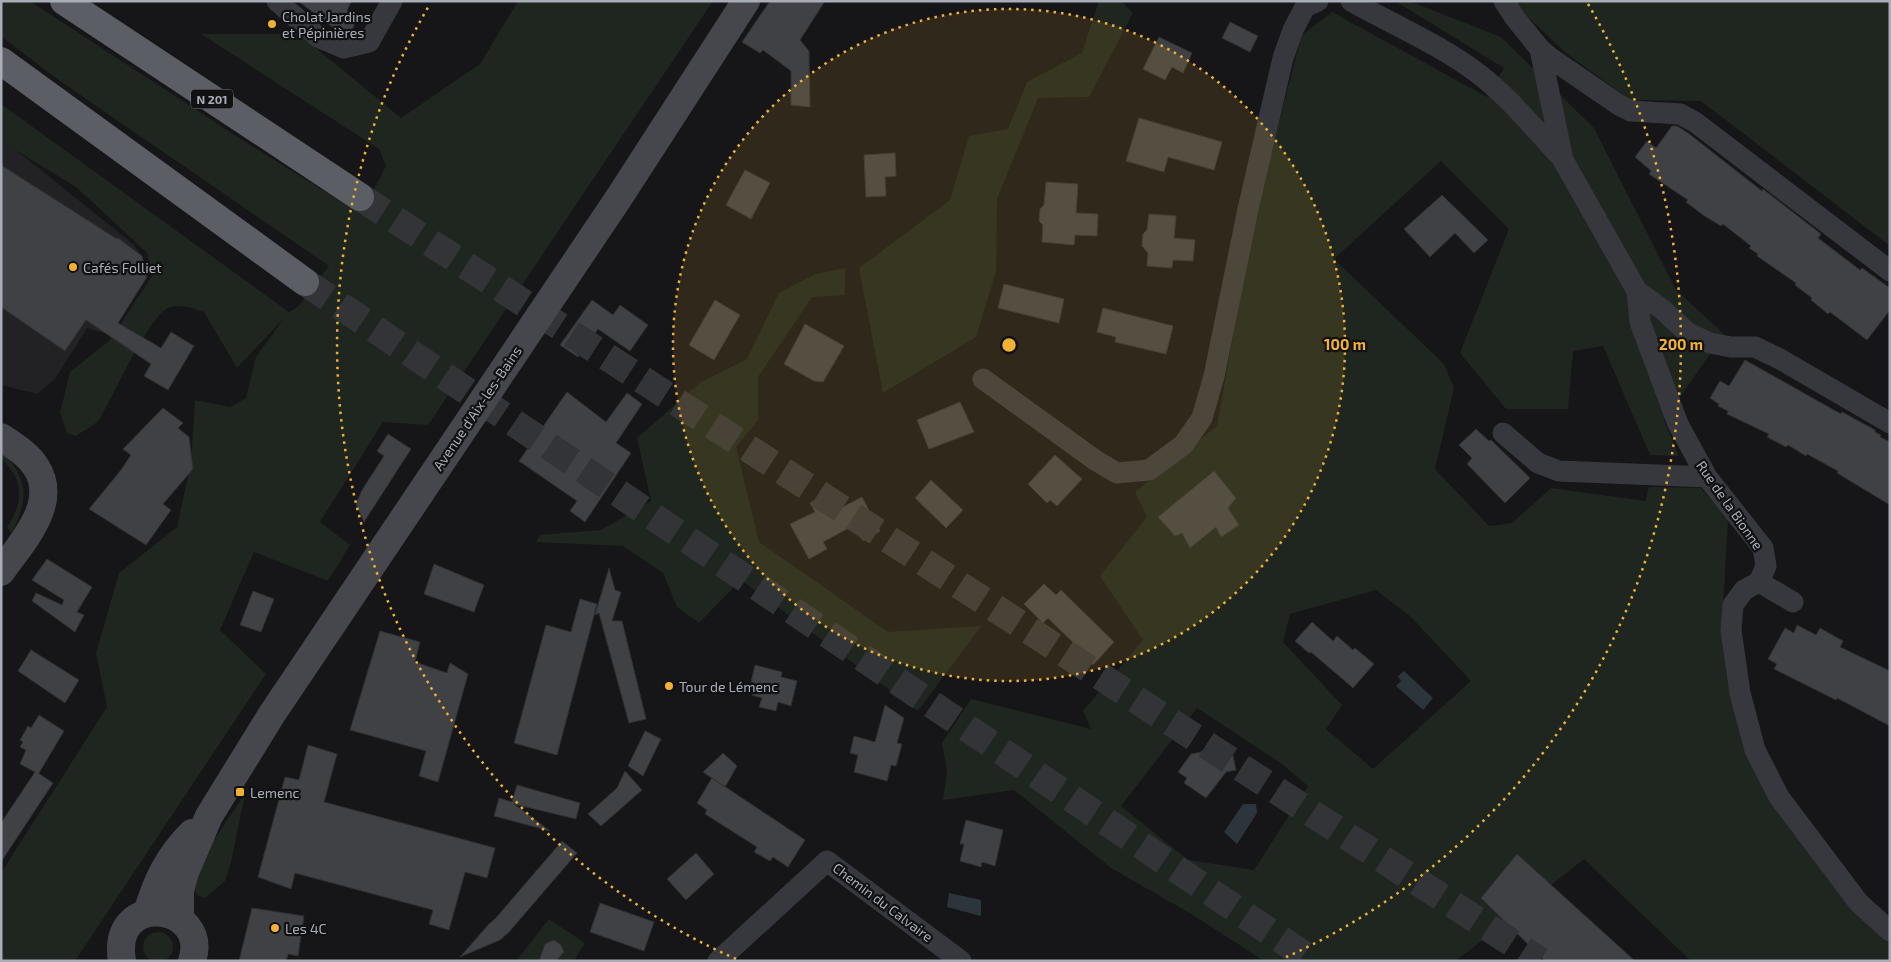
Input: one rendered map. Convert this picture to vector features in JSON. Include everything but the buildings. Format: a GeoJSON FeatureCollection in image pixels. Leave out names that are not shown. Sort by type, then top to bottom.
{"type":"FeatureCollection","features":[{"type":"Feature","properties":{"kind":"highway","name":"N 201"},"geometry":{"type":"LineString","coordinates":[[64,1],[360,197]]}},
{"type":"Feature","properties":{"kind":"highway"},"geometry":{"type":"LineString","coordinates":[[1,61],[305,282]]}},
{"type":"Feature","properties":{"kind":"main road","name":"Avenue d'Aix-les-Bains"},"geometry":{"type":"LineString","coordinates":[[180,919],[180,890],[185,872],[209,816],[272,714],[620,196],[746,1]]}},
{"type":"Feature","properties":{"kind":"main road"},"geometry":{"type":"LineString","coordinates":[[1,437],[24,453],[37,468],[42,481],[43,493],[40,510],[28,534],[1,572]]}},
{"type":"Feature","properties":{"kind":"main road","name":"Avenue d'Aix-les-Bains"},"geometry":{"type":"LineString","coordinates":[[147,913],[156,884],[166,864],[180,845],[209,816]]}},
{"type":"Feature","properties":{"kind":"main road"},"geometry":{"type":"LineString","coordinates":[[122,961],[119,948],[122,934],[126,927],[139,916],[158,911],[170,913],[180,919],[189,929],[194,942],[192,961]]}},
{"type":"Feature","properties":{"kind":"street"},"geometry":{"type":"LineString","coordinates":[[278,1],[318,37],[344,48],[369,42],[392,1]]}},
{"type":"Feature","properties":{"kind":"street"},"geometry":{"type":"LineString","coordinates":[[983,379],[1095,460],[1117,473],[1149,470],[1183,445],[1202,418],[1214,376],[1248,209],[1283,58],[1293,30],[1305,7],[1318,1]]}},
{"type":"Feature","properties":{"kind":"street"},"geometry":{"type":"LineString","coordinates":[[1351,1],[1452,56],[1480,74],[1502,94],[1563,160]]}},
{"type":"Feature","properties":{"kind":"street","name":"Rue de la Bionne"},"geometry":{"type":"LineString","coordinates":[[1504,1],[1515,18],[1540,48],[1563,160],[1637,291],[1640,322],[1678,424],[1707,477],[1763,548],[1766,566],[1759,582]]}},
{"type":"Feature","properties":{"kind":"street"},"geometry":{"type":"LineString","coordinates":[[1540,48],[1552,59],[1619,106],[1631,111],[1680,114],[1695,122],[1890,271]]}},
{"type":"Feature","properties":{"kind":"street"},"geometry":{"type":"LineString","coordinates":[[1637,291],[1662,309],[1688,333],[1710,343],[1731,347],[1755,348],[1780,359],[1890,423]]}},
{"type":"Feature","properties":{"kind":"street"},"geometry":{"type":"LineString","coordinates":[[1503,433],[1538,463],[1559,471],[1707,477]]}},
{"type":"Feature","properties":{"kind":"street"},"geometry":{"type":"LineString","coordinates":[[1793,602],[1759,582],[1744,590],[1733,604],[1730,630],[1740,693],[1755,750],[1779,797],[1859,902],[1890,931]]}},
{"type":"Feature","properties":{"kind":"street","name":"Chemin du Calvaire"},"geometry":{"type":"LineString","coordinates":[[718,961],[827,861],[961,961]]}},
{"type":"Feature","properties":{"kind":"shaded area"},"geometry":{"type":"Polygon","coordinates":[[[1,1],[30,1],[233,134],[361,214],[386,166],[379,149],[201,34],[299,34],[401,118],[480,64],[518,1],[713,1],[428,425],[383,422],[320,522],[350,545],[328,581],[254,552],[220,630],[266,674],[75,961],[1,961],[1,873],[107,707],[96,653],[119,573],[177,527],[191,463],[195,400],[230,407],[246,398],[256,357],[285,317],[237,368],[204,312],[183,306],[170,307],[152,324],[142,339],[98,421],[76,436],[67,433],[60,413],[70,372],[110,340],[152,276],[147,253],[76,187],[1,141],[1,104],[289,312],[298,307],[329,266],[57,79],[1,36],[1,1]]]}},
{"type":"Feature","properties":{"kind":"shaded area"},"geometry":{"type":"Polygon","coordinates":[[[1097,1],[1121,1],[1133,13],[1089,97],[1038,98],[997,199],[996,271],[976,337],[883,393],[859,268],[950,200],[969,136],[1008,129],[1027,82],[1082,53],[1098,3],[1097,1]]]}},
{"type":"Feature","properties":{"kind":"shaded area"},"geometry":{"type":"Polygon","coordinates":[[[1395,1],[1409,1],[1501,37],[1594,128],[1676,290],[1724,334],[1664,420],[1679,456],[1650,455],[1603,346],[1573,351],[1568,409],[1506,409],[1460,353],[1509,229],[1441,161],[1334,259],[1444,364],[1454,388],[1435,469],[1489,526],[1512,523],[1551,488],[1645,501],[1649,487],[1701,488],[1728,519],[1722,624],[1743,738],[1890,938],[1890,961],[1691,961],[1584,859],[1456,961],[1264,961],[1193,915],[1111,868],[1014,790],[943,800],[947,771],[942,743],[971,699],[1091,729],[1083,711],[1143,640],[1100,576],[1147,517],[1135,492],[1217,426],[1256,207],[1302,35],[1332,12],[1487,97],[1504,68],[1395,1]],[[1376,590],[1290,614],[1283,642],[1342,705],[1326,729],[1373,769],[1471,681],[1411,617],[1376,590]],[[1197,708],[1121,806],[1188,860],[1254,870],[1308,786],[1282,764],[1197,708]]]}},
{"type":"Feature","properties":{"kind":"shaded area"},"geometry":{"type":"Polygon","coordinates":[[[1511,1],[1890,1],[1890,246],[1701,101],[1630,100],[1566,53],[1511,1]]]}},
{"type":"Feature","properties":{"kind":"shaded area","name":"Cafés Folliet"},"geometry":{"type":"Polygon","coordinates":[[[1,138],[133,244],[142,256],[147,277],[110,335],[87,328],[55,379],[37,394],[1,385],[1,138]]]}},
{"type":"Feature","properties":{"kind":"shaded area"},"geometry":{"type":"Polygon","coordinates":[[[845,268],[845,295],[812,297],[758,377],[758,420],[736,447],[759,542],[888,632],[981,626],[918,711],[741,580],[699,623],[677,607],[663,573],[623,546],[536,542],[540,535],[601,530],[651,501],[637,438],[701,382],[747,359],[779,293],[816,274],[845,268]]]}},
{"type":"Feature","properties":{"kind":"shaded area"},"geometry":{"type":"Polygon","coordinates":[[[1,450],[17,471],[23,489],[21,509],[12,533],[7,527],[17,508],[19,488],[14,474],[2,457],[1,450]]]}},
{"type":"Feature","properties":{"kind":"shaded area"},"geometry":{"type":"Polygon","coordinates":[[[1404,671],[1433,698],[1423,710],[1396,686],[1401,681],[1398,676],[1404,671]]]}},
{"type":"Feature","properties":{"kind":"shaded area"},"geometry":{"type":"Polygon","coordinates":[[[245,794],[231,862],[225,881],[205,898],[198,896],[194,890],[201,864],[214,840],[245,794]]]}},
{"type":"Feature","properties":{"kind":"shaded area"},"geometry":{"type":"Polygon","coordinates":[[[1243,804],[1256,804],[1257,813],[1237,844],[1224,832],[1243,804]]]}},
{"type":"Feature","properties":{"kind":"shaded area"},"geometry":{"type":"Polygon","coordinates":[[[949,893],[981,900],[981,916],[947,907],[949,893]]]}},
{"type":"Feature","properties":{"kind":"shaded area"},"geometry":{"type":"Polygon","coordinates":[[[549,919],[585,943],[574,961],[516,961],[549,919]]]}},
{"type":"Feature","properties":{"kind":"shaded area"},"geometry":{"type":"Polygon","coordinates":[[[158,932],[169,936],[173,947],[169,958],[158,962],[147,958],[143,947],[147,936],[158,932]]]}},
{"type":"Feature","properties":{"kind":"tunnel"},"geometry":{"type":"LineString","coordinates":[[360,197],[1540,961]]}},
{"type":"Feature","properties":{"kind":"tunnel"},"geometry":{"type":"LineString","coordinates":[[305,282],[1313,961]]}},
{"type":"Feature","properties":{"kind":"place","name":"Cholat Jardins et Pépinières"},"geometry":{"type":"Point","coordinates":[272,24]}},
{"type":"Feature","properties":{"kind":"place","name":"Cafés Folliet"},"geometry":{"type":"Point","coordinates":[73,267]}},
{"type":"Feature","properties":{"kind":"place","name":"Tour de Lémenc"},"geometry":{"type":"Point","coordinates":[669,686]}},
{"type":"Feature","properties":{"kind":"place","name":"Lemenc"},"geometry":{"type":"Point","coordinates":[240,792]}},
{"type":"Feature","properties":{"kind":"place","name":"Les 4C"},"geometry":{"type":"Point","coordinates":[275,928]}}]}
